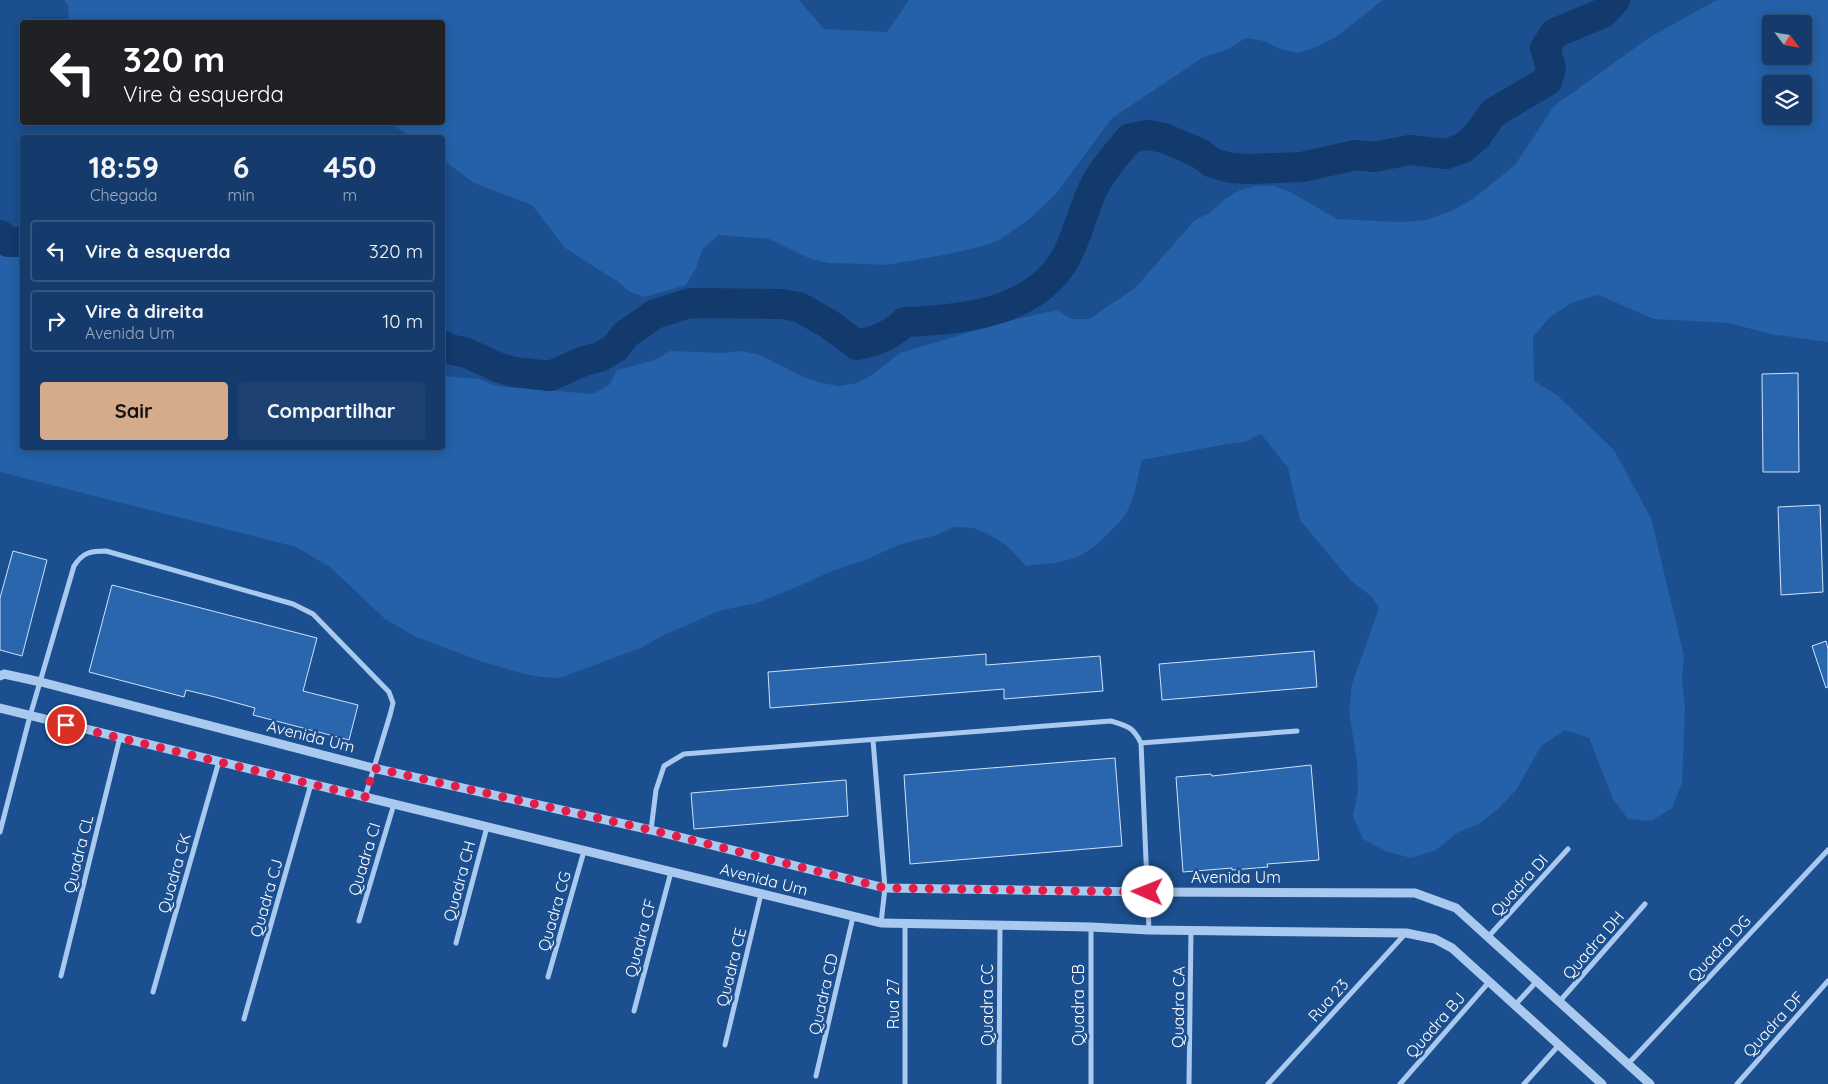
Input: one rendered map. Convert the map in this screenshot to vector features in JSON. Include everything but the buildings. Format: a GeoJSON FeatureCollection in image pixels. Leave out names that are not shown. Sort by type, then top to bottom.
{"type":"FeatureCollection","features":[{"type":"Feature","properties":{"kind":"street"},"geometry":{"type":"LineString","coordinates":[[0,832],[30,716],[74,566],[80,556],[90,550],[106,551],[293,604],[313,614],[390,692],[393,703],[365,797]]}},
{"type":"Feature","properties":{"kind":"street","name":"Avenida Um"},"geometry":{"type":"LineString","coordinates":[[0,676],[4,674],[41,682],[374,768],[651,830],[885,888],[1148,892],[1415,893],[1456,908],[1650,1084]]}},
{"type":"Feature","properties":{"kind":"street","name":"Avenida Um"},"geometry":{"type":"LineString","coordinates":[[0,708],[881,923],[1149,930],[1406,933],[1435,939],[1452,948],[1602,1084]]}},
{"type":"Feature","properties":{"kind":"street"},"geometry":{"type":"LineString","coordinates":[[651,830],[656,790],[664,766],[684,754],[1111,721],[1131,728],[1141,742],[1149,930]]}},
{"type":"Feature","properties":{"kind":"street"},"geometry":{"type":"LineString","coordinates":[[1141,742],[1297,731]]}},
{"type":"Feature","properties":{"kind":"street","name":"Quadra CL"},"geometry":{"type":"LineString","coordinates":[[61,976],[120,737]]}},
{"type":"Feature","properties":{"kind":"street"},"geometry":{"type":"LineString","coordinates":[[873,740],[885,888],[881,923]]}},
{"type":"Feature","properties":{"kind":"street","name":"Quadra CK"},"geometry":{"type":"LineString","coordinates":[[153,992],[219,761]]}},
{"type":"Feature","properties":{"kind":"street","name":"Quadra CJ"},"geometry":{"type":"LineString","coordinates":[[244,1020],[311,784]]}},
{"type":"Feature","properties":{"kind":"street","name":"Quadra CI"},"geometry":{"type":"LineString","coordinates":[[359,921],[394,804]]}},
{"type":"Feature","properties":{"kind":"street","name":"Quadra CH"},"geometry":{"type":"LineString","coordinates":[[456,943],[487,827]]}},
{"type":"Feature","properties":{"kind":"street","name":"Quadra DI"},"geometry":{"type":"LineString","coordinates":[[1488,937],[1568,849]]}},
{"type":"Feature","properties":{"kind":"street","name":"Quadra DG"},"geometry":{"type":"LineString","coordinates":[[1628,1064],[1828,850]]}},
{"type":"Feature","properties":{"kind":"street","name":"Quadra CG"},"geometry":{"type":"LineString","coordinates":[[548,977],[584,851]]}},
{"type":"Feature","properties":{"kind":"street","name":"Quadra CF"},"geometry":{"type":"LineString","coordinates":[[634,1012],[671,872]]}},
{"type":"Feature","properties":{"kind":"street","name":"Quadra CE"},"geometry":{"type":"LineString","coordinates":[[725,1045],[761,894]]}},
{"type":"Feature","properties":{"kind":"street","name":"Quadra DH"},"geometry":{"type":"LineString","coordinates":[[1560,1002],[1646,904]]}},
{"type":"Feature","properties":{"kind":"street","name":"Quadra CD"},"geometry":{"type":"LineString","coordinates":[[816,1076],[853,917]]}},
{"type":"Feature","properties":{"kind":"street","name":"Rua 27"},"geometry":{"type":"LineString","coordinates":[[905,924],[905,1084]]}},
{"type":"Feature","properties":{"kind":"street","name":"Quadra CC"},"geometry":{"type":"LineString","coordinates":[[999,1084],[1000,925]]}},
{"type":"Feature","properties":{"kind":"street","name":"Quadra CB"},"geometry":{"type":"LineString","coordinates":[[1091,927],[1091,1084]]}},
{"type":"Feature","properties":{"kind":"street","name":"Quadra CA"},"geometry":{"type":"LineString","coordinates":[[1189,1084],[1191,930]]}},
{"type":"Feature","properties":{"kind":"street","name":"Rua 23"},"geometry":{"type":"LineString","coordinates":[[1268,1084],[1406,933]]}},
{"type":"Feature","properties":{"kind":"street"},"geometry":{"type":"LineString","coordinates":[[1515,1005],[1537,981]]}},
{"type":"Feature","properties":{"kind":"street","name":"Quadra DF"},"geometry":{"type":"LineString","coordinates":[[1737,1084],[1828,981]]}},
{"type":"Feature","properties":{"kind":"street","name":"Quadra BJ"},"geometry":{"type":"LineString","coordinates":[[1400,1084],[1489,982]]}},
{"type":"Feature","properties":{"kind":"street"},"geometry":{"type":"LineString","coordinates":[[1524,1084],[1558,1044]]}},
{"type":"Feature","properties":{"kind":"shaded area"},"geometry":{"type":"Polygon","coordinates":[[[64,0],[799,0],[824,29],[887,32],[909,0],[1383,0],[1336,37],[1298,53],[1280,49],[1264,41],[1246,38],[1228,49],[1202,58],[1112,118],[1056,194],[1028,220],[998,241],[943,255],[886,265],[829,263],[811,259],[769,239],[718,235],[702,250],[696,268],[686,285],[645,297],[630,292],[620,283],[565,248],[532,205],[474,183],[445,161],[445,135],[408,135],[393,125],[445,125],[445,20],[69,20],[68,5],[64,0]]]}},
{"type":"Feature","properties":{"kind":"shaded area"},"geometry":{"type":"Polygon","coordinates":[[[1717,0],[1828,0],[1828,342],[1770,334],[1729,323],[1654,319],[1598,295],[1571,303],[1550,317],[1533,337],[1534,381],[1557,395],[1614,450],[1651,518],[1684,656],[1682,680],[1685,708],[1682,783],[1672,808],[1651,821],[1628,819],[1613,799],[1589,738],[1565,730],[1541,746],[1517,789],[1499,808],[1479,824],[1457,833],[1436,850],[1411,858],[1385,851],[1363,839],[1353,816],[1358,790],[1357,763],[1349,710],[1352,684],[1379,608],[1371,596],[1351,581],[1300,520],[1288,468],[1261,434],[1245,442],[1142,460],[1133,495],[1123,518],[1099,543],[1090,550],[1071,559],[1026,566],[1006,545],[990,535],[974,528],[954,527],[937,535],[901,544],[757,603],[719,611],[658,638],[643,647],[560,678],[521,673],[483,662],[416,637],[385,619],[330,567],[296,547],[0,472],[0,248],[20,257],[20,450],[445,450],[445,376],[479,379],[496,386],[593,394],[609,385],[617,370],[655,360],[670,351],[723,353],[741,351],[757,354],[804,377],[821,383],[839,386],[857,383],[872,375],[900,353],[1004,322],[1057,310],[1072,319],[1089,319],[1135,288],[1195,220],[1211,212],[1225,199],[1240,190],[1256,186],[1274,186],[1292,193],[1337,219],[1400,222],[1426,220],[1451,211],[1473,199],[1515,165],[1554,106],[1650,37],[1717,0]]]}},
{"type":"Feature","properties":{"kind":"waterway"},"geometry":{"type":"LineString","coordinates":[[445,347],[467,353],[497,367],[514,372],[550,376],[584,361],[600,357],[615,348],[626,334],[655,314],[690,303],[782,304],[799,307],[829,324],[857,345],[883,337],[905,322],[949,319],[994,310],[1016,302],[1035,291],[1052,277],[1069,251],[1088,199],[1096,184],[1109,163],[1130,138],[1148,135],[1164,138],[1199,153],[1213,163],[1231,168],[1249,169],[1302,167],[1356,155],[1374,157],[1410,150],[1446,154],[1463,148],[1477,136],[1493,113],[1547,81],[1551,68],[1545,48],[1555,33],[1603,13],[1615,0]]}},
{"type":"Feature","properties":{"kind":"waterway"},"geometry":{"type":"LineString","coordinates":[[0,235],[8,242],[20,242]]}},
{"type":"Feature","properties":{"kind":"route"},"geometry":{"type":"LineString","coordinates":[[66,725],[365,797],[374,768],[651,830],[885,888],[1148,892]]}}]}
